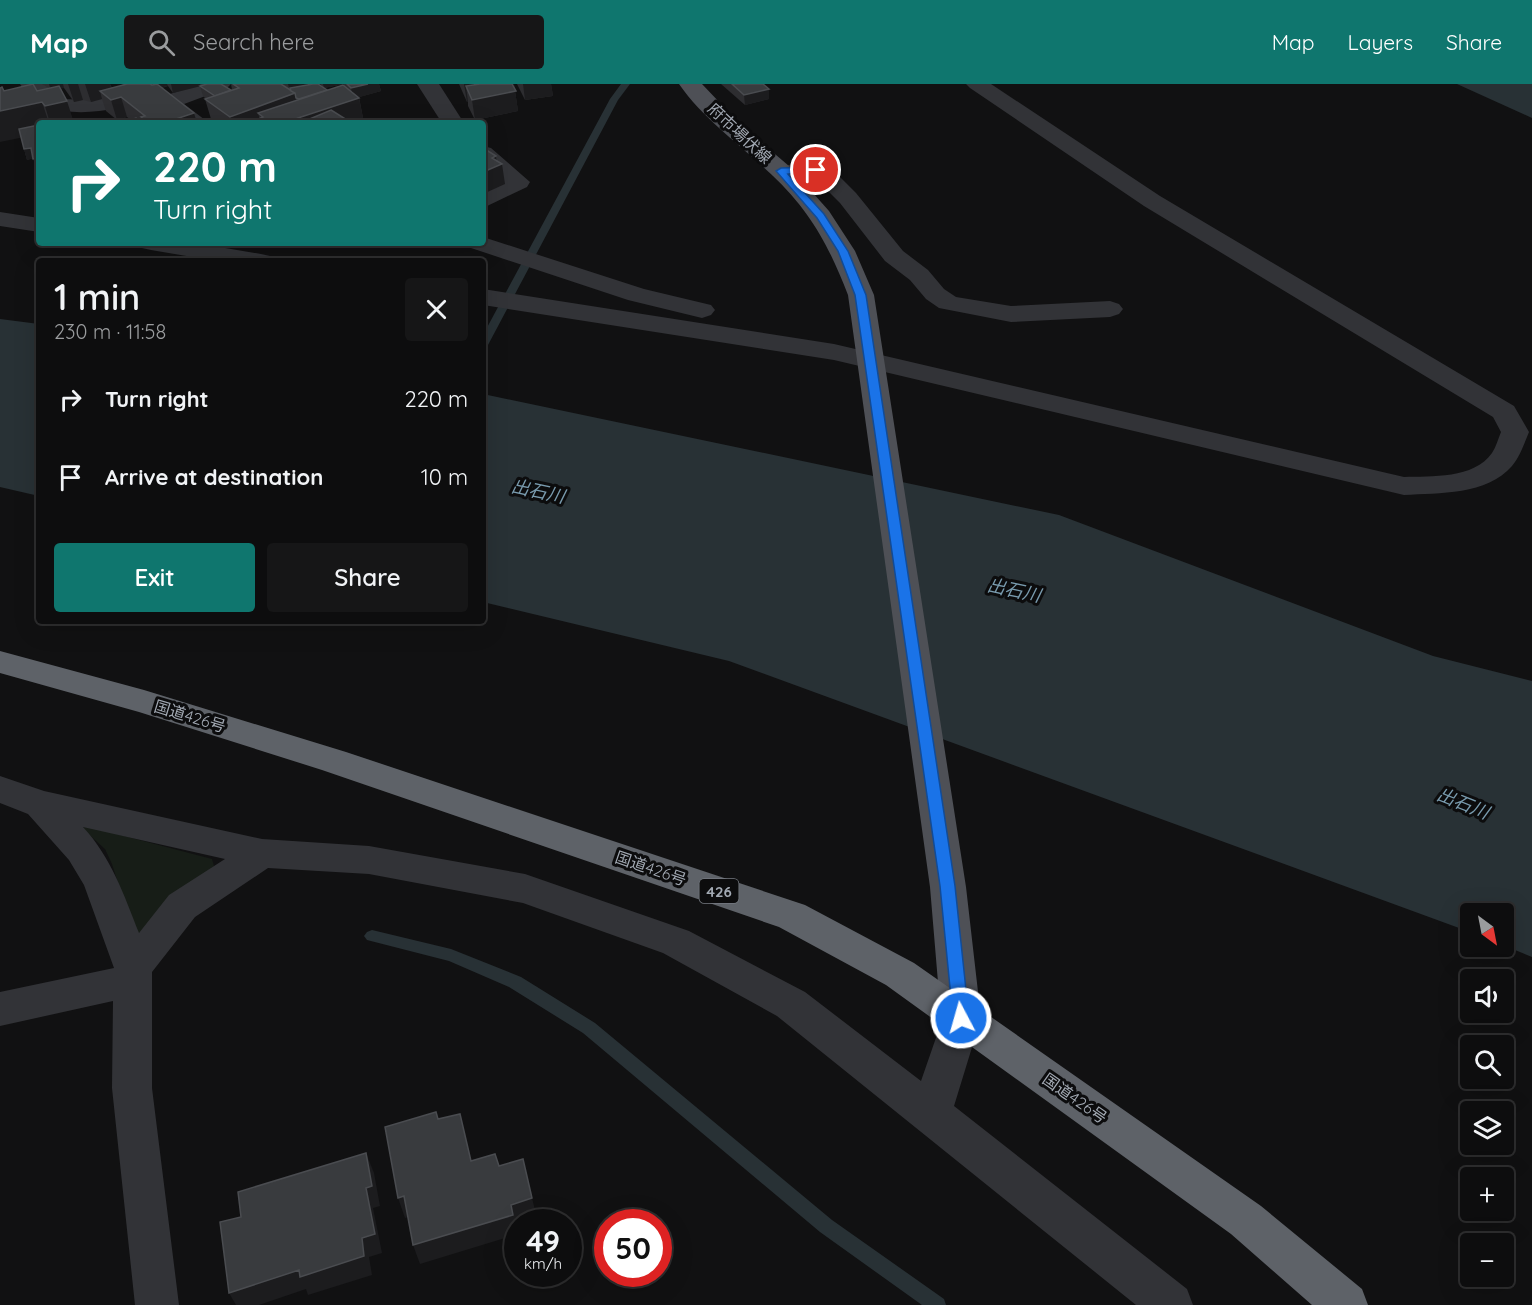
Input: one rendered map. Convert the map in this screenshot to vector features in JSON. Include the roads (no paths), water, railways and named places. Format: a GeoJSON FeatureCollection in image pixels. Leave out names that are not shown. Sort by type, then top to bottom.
{"type":"FeatureCollection","features":[{"type":"Feature","properties":{"kind":"highway","name":"国道426号"},"geometry":{"type":"LineString","coordinates":[[0,662],[144,702],[334,761],[792,916],[900,974],[1246,1220],[1346,1305]]}},
{"type":"Feature","properties":{"kind":"main road","name":"府市場伏線"},"geometry":{"type":"LineString","coordinates":[[690,84],[733,129],[781,171],[821,216],[843,251],[861,295],[948,886],[961,1018]]}},
{"type":"Feature","properties":{"kind":"street"},"geometry":{"type":"LineString","coordinates":[[31,84],[59,105],[85,106],[157,95],[194,120]]}},
{"type":"Feature","properties":{"kind":"street"},"geometry":{"type":"LineString","coordinates":[[168,102],[220,84]]}},
{"type":"Feature","properties":{"kind":"street"},"geometry":{"type":"LineString","coordinates":[[428,84],[450,120]]}},
{"type":"Feature","properties":{"kind":"street"},"geometry":{"type":"LineString","coordinates":[[486,245],[637,295],[803,333],[872,375],[1404,486],[1465,482],[1502,461],[1515,432],[1504,412],[1152,201],[977,84]]}},
{"type":"Feature","properties":{"kind":"street"},"geometry":{"type":"LineString","coordinates":[[486,155],[519,182],[486,199]]}},
{"type":"Feature","properties":{"kind":"street"},"geometry":{"type":"LineString","coordinates":[[781,171],[816,170],[825,175],[848,198],[894,256],[919,275],[935,294],[948,303],[1011,314],[1110,309]]}},
{"type":"Feature","properties":{"kind":"street"},"geometry":{"type":"LineString","coordinates":[[0,219],[36,225]]}},
{"type":"Feature","properties":{"kind":"street"},"geometry":{"type":"LineString","coordinates":[[169,246],[243,258]]}},
{"type":"Feature","properties":{"kind":"street"},"geometry":{"type":"LineString","coordinates":[[486,297],[834,352]]}},
{"type":"Feature","properties":{"kind":"street"},"geometry":{"type":"LineString","coordinates":[[0,789],[40,804],[262,853],[369,860],[525,889],[676,942],[791,1004],[1171,1305]]}},
{"type":"Feature","properties":{"kind":"street"},"geometry":{"type":"LineString","coordinates":[[40,804],[82,850],[101,883],[133,974],[132,1088],[157,1305]]}},
{"type":"Feature","properties":{"kind":"street"},"geometry":{"type":"LineString","coordinates":[[0,1009],[133,974],[182,906],[262,853]]}},
{"type":"Feature","properties":{"kind":"street"},"geometry":{"type":"LineString","coordinates":[[931,1113],[961,1018]]}},
{"type":"Feature","properties":{"kind":"water"},"geometry":{"type":"Polygon","coordinates":[[[1457,84],[1532,84],[1532,118],[1457,84]]]}},
{"type":"Feature","properties":{"kind":"water"},"geometry":{"type":"Polygon","coordinates":[[[0,319],[36,324],[36,495],[0,487],[0,319]]]}},
{"type":"Feature","properties":{"kind":"water","name":"出石川"},"geometry":{"type":"Polygon","coordinates":[[[486,395],[1059,515],[1433,656],[1532,681],[1532,957],[1514,950],[1514,903],[1460,903],[1460,928],[729,661],[486,603],[486,395]]]}},
{"type":"Feature","properties":{"kind":"waterway"},"geometry":{"type":"LineString","coordinates":[[486,339],[614,99],[626,84]]}},
{"type":"Feature","properties":{"kind":"waterway"},"geometry":{"type":"LineString","coordinates":[[372,936],[451,955],[515,982],[589,1028],[826,1226],[937,1305]]}}]}
